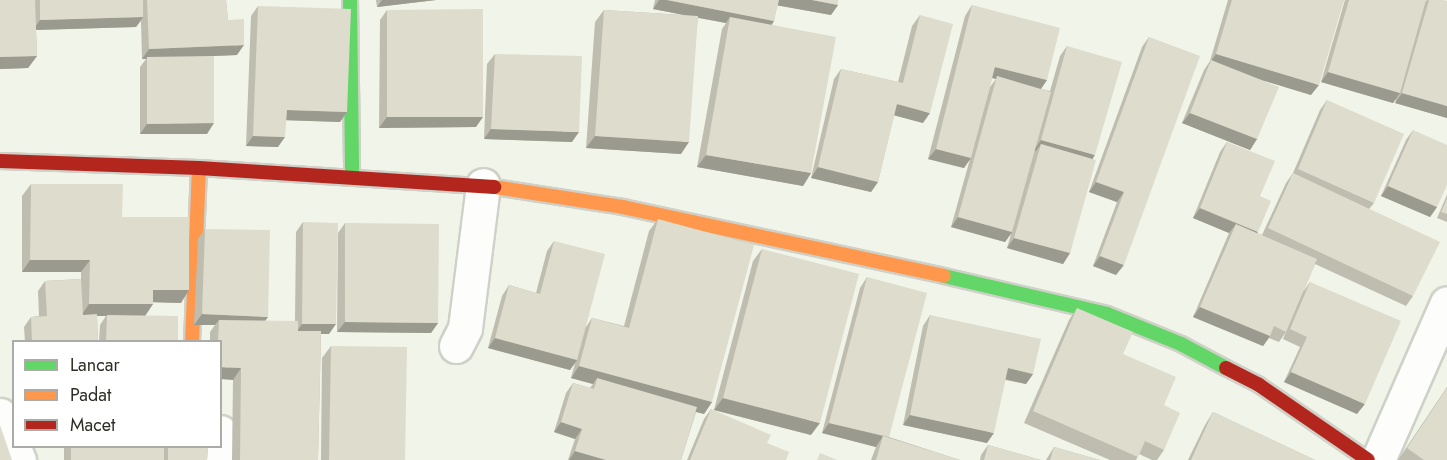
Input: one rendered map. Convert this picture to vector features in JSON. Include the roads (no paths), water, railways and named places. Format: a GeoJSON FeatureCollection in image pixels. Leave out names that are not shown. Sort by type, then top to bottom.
{"type":"FeatureCollection","features":[{"type":"Feature","properties":{"kind":"street"},"geometry":{"type":"LineString","coordinates":[[350,0],[352,176]]}},
{"type":"Feature","properties":{"kind":"street"},"geometry":{"type":"LineString","coordinates":[[0,161],[199,168],[483,185],[622,207],[1107,314],[1181,344],[1259,385],[1368,460]]}},
{"type":"Feature","properties":{"kind":"street"},"geometry":{"type":"LineString","coordinates":[[192,340],[199,168]]}},
{"type":"Feature","properties":{"kind":"street"},"geometry":{"type":"LineString","coordinates":[[456,346],[465,328],[483,185]]}},
{"type":"Feature","properties":{"kind":"street"},"geometry":{"type":"LineString","coordinates":[[1378,460],[1447,303]]}},
{"type":"Feature","properties":{"kind":"street"},"geometry":{"type":"LineString","coordinates":[[0,415],[12,443]]}}]}
